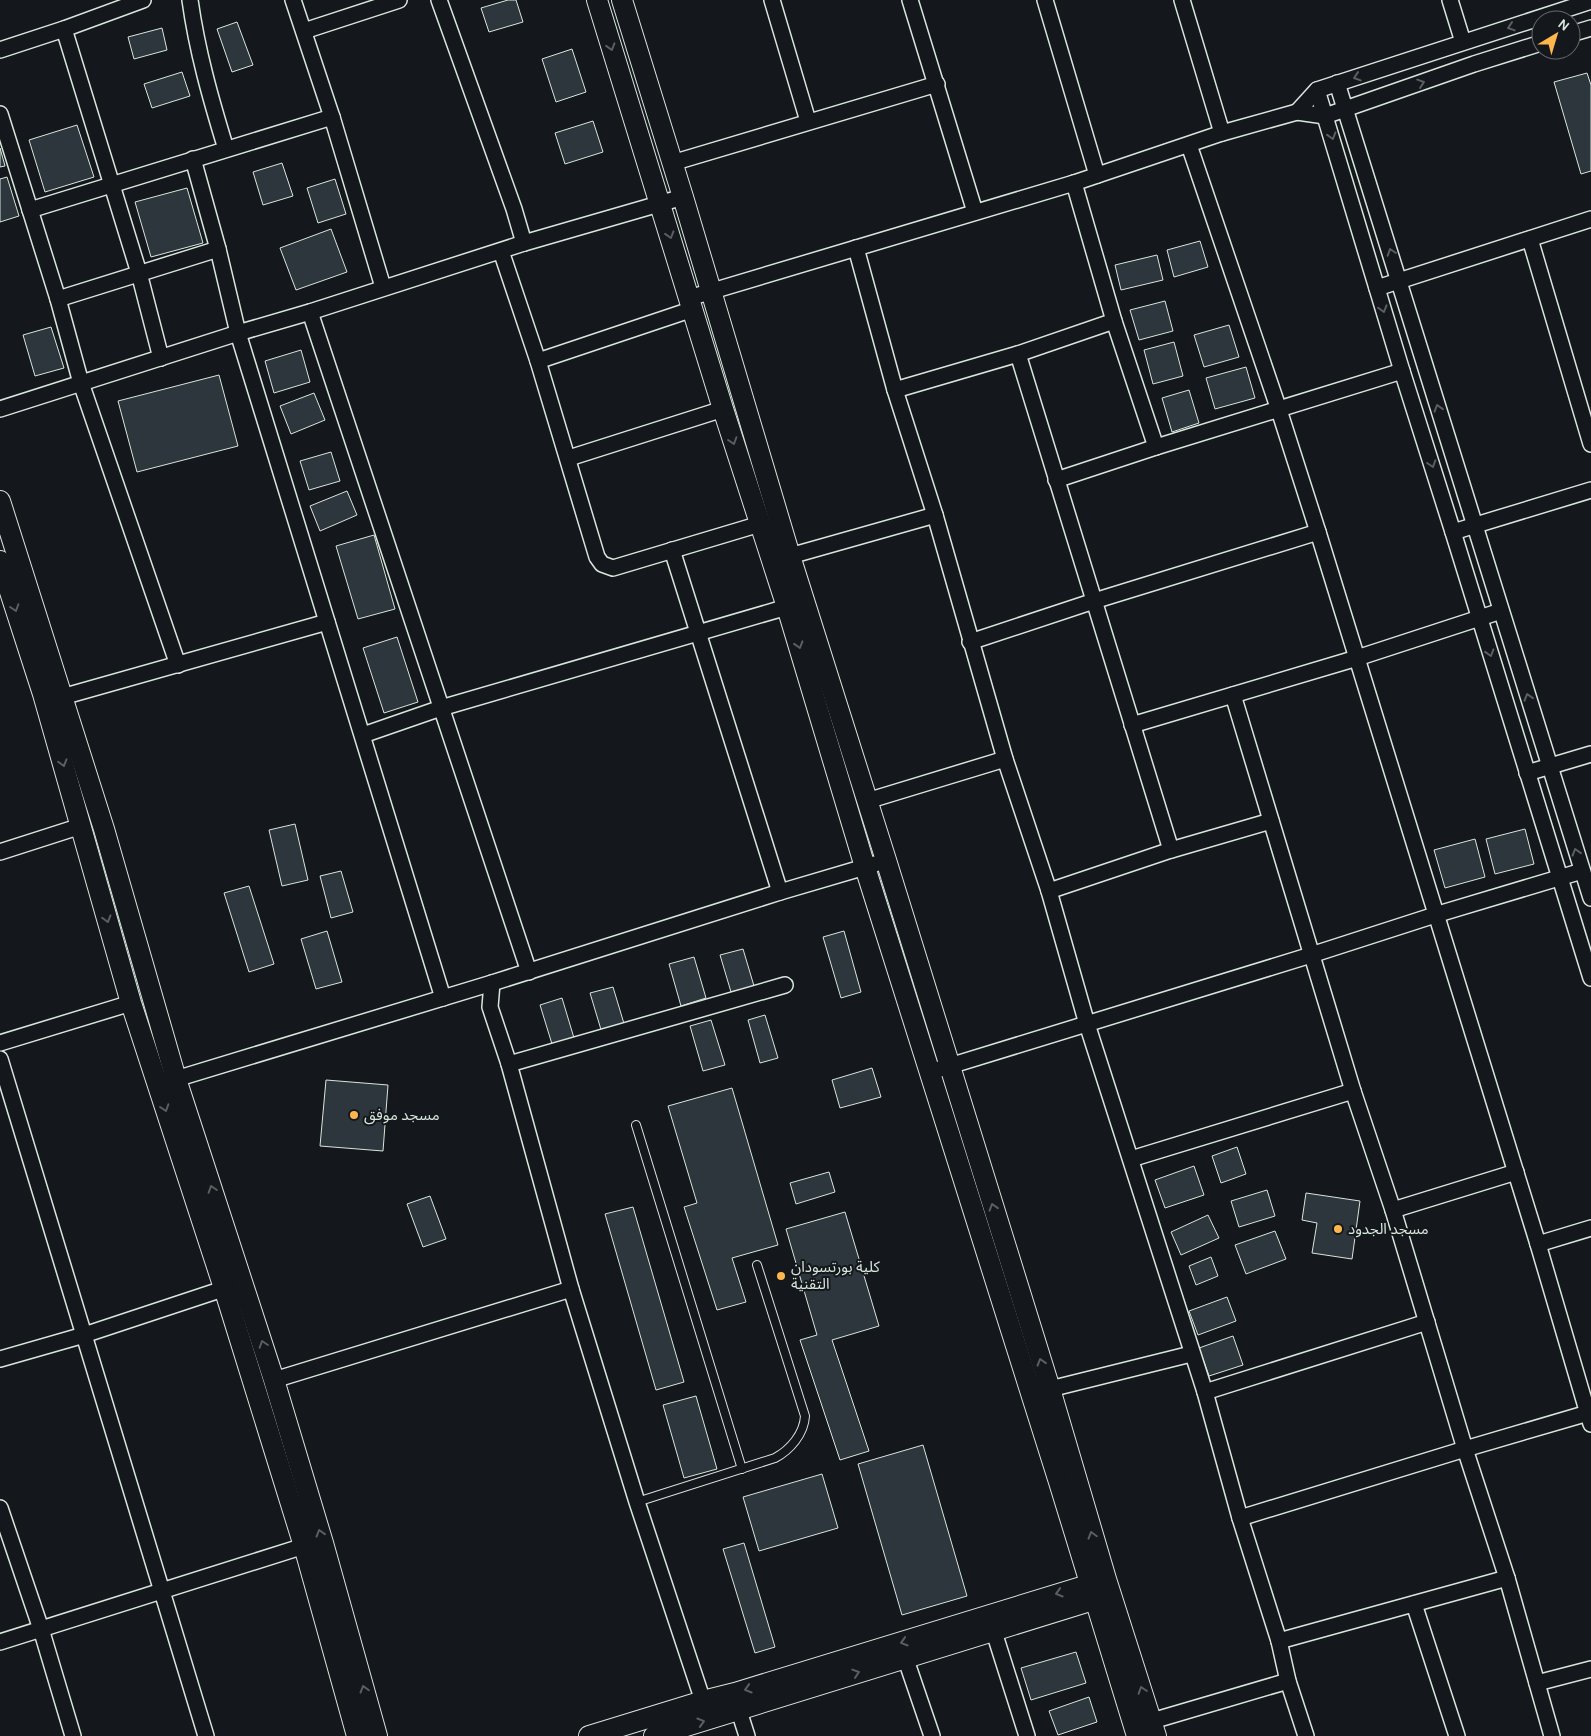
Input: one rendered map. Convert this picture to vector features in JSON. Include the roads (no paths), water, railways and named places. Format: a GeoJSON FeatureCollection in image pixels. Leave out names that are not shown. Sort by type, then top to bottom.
{"type":"FeatureCollection","features":[{"type":"Feature","properties":{"kind":"street"},"geometry":{"type":"LineString","coordinates":[[0,50],[143,0]]}},
{"type":"Feature","properties":{"kind":"street"},"geometry":{"type":"LineString","coordinates":[[190,0],[211,102],[226,149]]}},
{"type":"Feature","properties":{"kind":"street"},"geometry":{"type":"LineString","coordinates":[[293,0],[332,117],[384,287]]}},
{"type":"Feature","properties":{"kind":"street"},"geometry":{"type":"LineString","coordinates":[[304,31],[399,0]]}},
{"type":"Feature","properties":{"kind":"street"},"geometry":{"type":"LineString","coordinates":[[439,0],[514,209],[524,243]]}},
{"type":"Feature","properties":{"kind":"street"},"geometry":{"type":"LineString","coordinates":[[597,0],[930,1072],[1100,1589],[1154,1729],[1288,1681]]}},
{"type":"Feature","properties":{"kind":"street"},"geometry":{"type":"LineString","coordinates":[[622,0],[790,556],[1050,1389],[1137,1736]]}},
{"type":"Feature","properties":{"kind":"street"},"geometry":{"type":"LineString","coordinates":[[772,0],[808,121]]}},
{"type":"Feature","properties":{"kind":"street"},"geometry":{"type":"LineString","coordinates":[[910,0],[975,212]]}},
{"type":"Feature","properties":{"kind":"street"},"geometry":{"type":"LineString","coordinates":[[1046,0],[1097,175]]}},
{"type":"Feature","properties":{"kind":"street"},"geometry":{"type":"LineString","coordinates":[[1450,0],[1463,42]]}},
{"type":"Feature","properties":{"kind":"street"},"geometry":{"type":"LineString","coordinates":[[1186,1],[1222,134]]}},
{"type":"Feature","properties":{"kind":"street"},"geometry":{"type":"LineString","coordinates":[[1297,112],[1317,90],[1588,1]]}},
{"type":"Feature","properties":{"kind":"street"},"geometry":{"type":"LineString","coordinates":[[64,29],[139,273],[161,358]]}},
{"type":"Feature","properties":{"kind":"street"},"geometry":{"type":"LineString","coordinates":[[538,361],[691,303],[711,292],[1074,183],[1222,134],[1297,112],[1326,116],[1531,46]]}},
{"type":"Feature","properties":{"kind":"street"},"geometry":{"type":"LineString","coordinates":[[1337,83],[1591,898]]}},
{"type":"Feature","properties":{"kind":"street"},"geometry":{"type":"LineString","coordinates":[[672,163],[937,84]]}},
{"type":"Feature","properties":{"kind":"street"},"geometry":{"type":"LineString","coordinates":[[1317,90],[1402,371],[1454,532],[1591,978]]}},
{"type":"Feature","properties":{"kind":"street"},"geometry":{"type":"LineString","coordinates":[[0,114],[58,299],[81,383],[178,665]]}},
{"type":"Feature","properties":{"kind":"street"},"geometry":{"type":"LineString","coordinates":[[30,210],[332,117]]}},
{"type":"Feature","properties":{"kind":"street"},"geometry":{"type":"LineString","coordinates":[[1190,145],[1318,532],[1516,1172],[1589,1418],[1465,1449],[1240,1518]]}},
{"type":"Feature","properties":{"kind":"street"},"geometry":{"type":"LineString","coordinates":[[193,159],[218,249],[238,333],[443,998]]}},
{"type":"Feature","properties":{"kind":"street"},"geometry":{"type":"LineString","coordinates":[[1074,183],[1114,321],[1156,447]]}},
{"type":"Feature","properties":{"kind":"street"},"geometry":{"type":"LineString","coordinates":[[0,408],[310,312],[501,250],[683,197]]}},
{"type":"Feature","properties":{"kind":"street"},"geometry":{"type":"LineString","coordinates":[[1377,288],[1591,219]]}},
{"type":"Feature","properties":{"kind":"street"},"geometry":{"type":"LineString","coordinates":[[1530,239],[1591,444]]}},
{"type":"Feature","properties":{"kind":"street"},"geometry":{"type":"LineString","coordinates":[[856,248],[895,390],[935,515],[1005,759],[1049,891],[1087,1024],[1191,1354],[1205,1392],[1240,1518],[1279,1641],[1288,1681],[1306,1736]]}},
{"type":"Feature","properties":{"kind":"street"},"geometry":{"type":"LineString","coordinates":[[58,299],[218,249]]}},
{"type":"Feature","properties":{"kind":"street"},"geometry":{"type":"LineString","coordinates":[[501,250],[569,458],[597,557],[602,564],[612,568],[760,524]]}},
{"type":"Feature","properties":{"kind":"street"},"geometry":{"type":"LineString","coordinates":[[310,312],[529,972]]}},
{"type":"Feature","properties":{"kind":"street"},"geometry":{"type":"LineString","coordinates":[[895,390],[1018,354],[1114,321]]}},
{"type":"Feature","properties":{"kind":"street"},"geometry":{"type":"LineString","coordinates":[[1018,354],[1171,850]]}},
{"type":"Feature","properties":{"kind":"street"},"geometry":{"type":"LineString","coordinates":[[1056,480],[1402,371]]}},
{"type":"Feature","properties":{"kind":"street"},"geometry":{"type":"LineString","coordinates":[[569,458],[723,409]]}},
{"type":"Feature","properties":{"kind":"street"},"geometry":{"type":"LineString","coordinates":[[1454,532],[1591,490]]}},
{"type":"Feature","properties":{"kind":"street"},"geometry":{"type":"LineString","coordinates":[[1,505],[104,829],[167,1082],[224,1288],[304,1546],[357,1736]]}},
{"type":"Feature","properties":{"kind":"street"},"geometry":{"type":"LineString","coordinates":[[790,556],[935,515]]}},
{"type":"Feature","properties":{"kind":"street"},"geometry":{"type":"LineString","coordinates":[[970,642],[1318,532]]}},
{"type":"Feature","properties":{"kind":"street"},"geometry":{"type":"LineString","coordinates":[[672,550],[696,633],[780,892]]}},
{"type":"Feature","properties":{"kind":"street"},"geometry":{"type":"LineString","coordinates":[[0,561],[43,694],[131,1003],[167,1082],[243,1283],[323,1543],[377,1736]]}},
{"type":"Feature","properties":{"kind":"street"},"geometry":{"type":"LineString","coordinates":[[363,735],[441,708],[787,607]]}},
{"type":"Feature","properties":{"kind":"street"},"geometry":{"type":"LineString","coordinates":[[1132,725],[1357,658],[1501,611]]}},
{"type":"Feature","properties":{"kind":"street"},"geometry":{"type":"LineString","coordinates":[[62,697],[328,622]]}},
{"type":"Feature","properties":{"kind":"street"},"geometry":{"type":"LineString","coordinates":[[1233,694],[1353,1091],[1393,1210],[1465,1449],[1507,1578],[1552,1736]]}},
{"type":"Feature","properties":{"kind":"street"},"geometry":{"type":"LineString","coordinates":[[1527,772],[1591,754]]}},
{"type":"Feature","properties":{"kind":"street"},"geometry":{"type":"LineString","coordinates":[[867,801],[1005,759]]}},
{"type":"Feature","properties":{"kind":"street"},"geometry":{"type":"LineString","coordinates":[[1049,891],[1171,850],[1271,821]]}},
{"type":"Feature","properties":{"kind":"street"},"geometry":{"type":"LineString","coordinates":[[0,852],[81,826]]}},
{"type":"Feature","properties":{"kind":"street"},"geometry":{"type":"LineString","coordinates":[[167,1082],[492,984],[886,860]]}},
{"type":"Feature","properties":{"kind":"street"},"geometry":{"type":"LineString","coordinates":[[930,1072],[1582,871]]}},
{"type":"Feature","properties":{"kind":"street"},"geometry":{"type":"LineString","coordinates":[[492,984],[490,1007],[509,1064],[571,1288],[637,1502],[703,1701]]}},
{"type":"Feature","properties":{"kind":"street"},"geometry":{"type":"LineString","coordinates":[[509,1064],[785,985]]}},
{"type":"Feature","properties":{"kind":"street"},"geometry":{"type":"LineString","coordinates":[[0,1043],[131,1003]]}},
{"type":"Feature","properties":{"kind":"street"},"geometry":{"type":"LineString","coordinates":[[0,1059],[206,1736]]}},
{"type":"Feature","properties":{"kind":"street"},"geometry":{"type":"LineString","coordinates":[[1131,1159],[1353,1091]]}},
{"type":"Feature","properties":{"kind":"street"},"geometry":{"type":"LineString","coordinates":[[1393,1210],[1516,1172]]}},
{"type":"Feature","properties":{"kind":"street"},"geometry":{"type":"LineString","coordinates":[[1538,1244],[1591,1228]]}},
{"type":"Feature","properties":{"kind":"street"},"geometry":{"type":"LineString","coordinates":[[0,1359],[84,1335],[243,1283]]}},
{"type":"Feature","properties":{"kind":"street"},"geometry":{"type":"LineString","coordinates":[[274,1380],[571,1288]]}},
{"type":"Feature","properties":{"kind":"street"},"geometry":{"type":"LineString","coordinates":[[1205,1392],[1427,1322]]}},
{"type":"Feature","properties":{"kind":"street"},"geometry":{"type":"LineString","coordinates":[[1050,1389],[1191,1354]]}},
{"type":"Feature","properties":{"kind":"street"},"geometry":{"type":"LineString","coordinates":[[0,1509],[41,1629],[73,1736]]}},
{"type":"Feature","properties":{"kind":"street"},"geometry":{"type":"LineString","coordinates":[[0,1642],[304,1546]]}},
{"type":"Feature","properties":{"kind":"street"},"geometry":{"type":"LineString","coordinates":[[1279,1641],[1507,1578]]}},
{"type":"Feature","properties":{"kind":"street"},"geometry":{"type":"LineString","coordinates":[[659,1735],[994,1632],[1100,1589]]}},
{"type":"Feature","properties":{"kind":"street"},"geometry":{"type":"LineString","coordinates":[[589,1736],[703,1701],[1100,1589]]}},
{"type":"Feature","properties":{"kind":"street"},"geometry":{"type":"LineString","coordinates":[[1414,1604],[1457,1736]]}},
{"type":"Feature","properties":{"kind":"street"},"geometry":{"type":"LineString","coordinates":[[994,1632],[1027,1736]]}},
{"type":"Feature","properties":{"kind":"street"},"geometry":{"type":"LineString","coordinates":[[906,1658],[932,1736]]}},
{"type":"Feature","properties":{"kind":"street"},"geometry":{"type":"LineString","coordinates":[[1537,1683],[1591,1669]]}},
{"type":"Feature","properties":{"kind":"street"},"geometry":{"type":"LineString","coordinates":[[739,1711],[748,1736]]}},
{"type":"Feature","properties":{"kind":"lane"},"geometry":{"type":"LineString","coordinates":[[636,1125],[742,1469]]}},
{"type":"Feature","properties":{"kind":"lane"},"geometry":{"type":"LineString","coordinates":[[637,1502],[742,1469],[782,1454],[790,1448],[804,1425],[805,1416],[758,1266]]}},
{"type":"Feature","properties":{"kind":"place","name":"مسجد موفق"},"geometry":{"type":"Point","coordinates":[354,1115]}},
{"type":"Feature","properties":{"kind":"place","name":"مسجد الجدود"},"geometry":{"type":"Point","coordinates":[1338,1229]}},
{"type":"Feature","properties":{"kind":"place","name":"كلية بورتسودان التقنية"},"geometry":{"type":"Point","coordinates":[781,1276]}}]}
